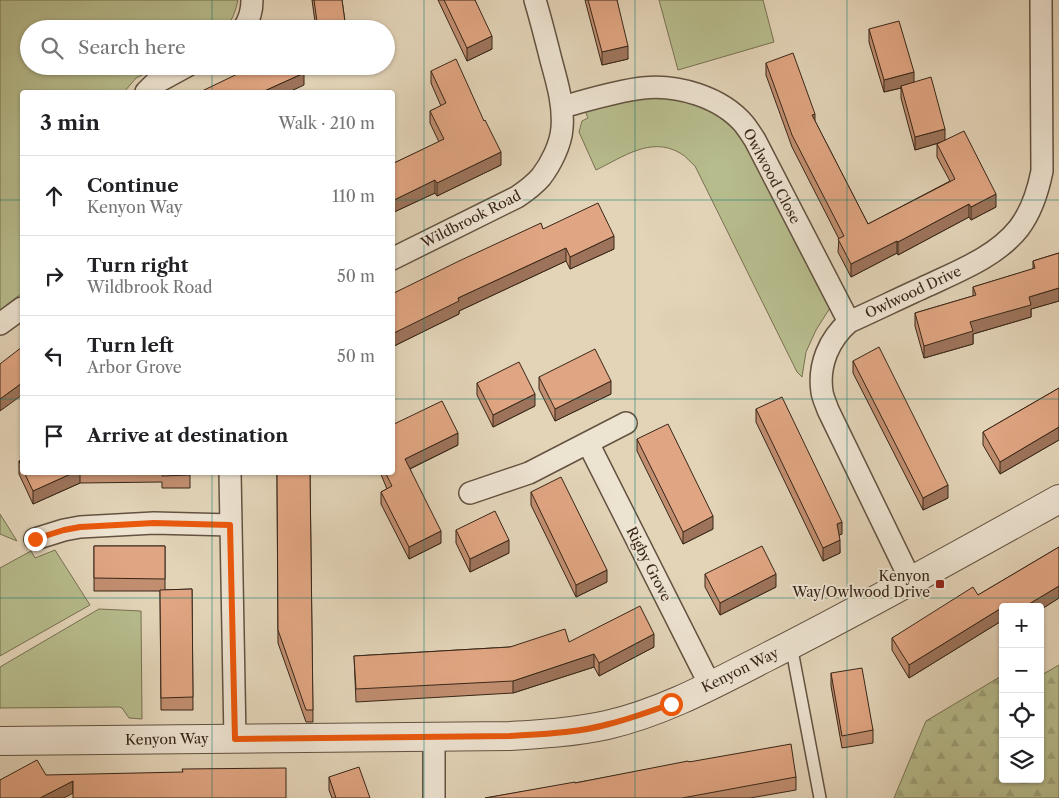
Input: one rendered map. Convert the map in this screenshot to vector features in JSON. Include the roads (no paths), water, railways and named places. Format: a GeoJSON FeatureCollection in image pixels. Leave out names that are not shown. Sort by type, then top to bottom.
{"type":"FeatureCollection","features":[{"type":"Feature","properties":{"kind":"street"},"geometry":{"type":"LineString","coordinates":[[248,20],[252,0]]}},
{"type":"Feature","properties":{"kind":"street","name":"Wildbrook Road"},"geometry":{"type":"LineString","coordinates":[[395,258],[517,197],[530,188],[550,163],[558,146],[562,129],[562,107],[535,0]]}},
{"type":"Feature","properties":{"kind":"street","name":"Owlwood Drive"},"geometry":{"type":"LineString","coordinates":[[911,581],[828,410],[822,392],[824,359],[830,344],[840,330],[849,322],[989,255],[1019,228],[1029,213],[1039,190],[1042,171],[1041,0]]}},
{"type":"Feature","properties":{"kind":"street"},"geometry":{"type":"LineString","coordinates":[[148,90],[154,84],[170,75]]}},
{"type":"Feature","properties":{"kind":"street","name":"Owlwood Close"},"geometry":{"type":"LineString","coordinates":[[562,107],[644,87],[665,87],[694,92],[727,109],[743,123],[755,140],[849,322]]}},
{"type":"Feature","properties":{"kind":"street"},"geometry":{"type":"LineString","coordinates":[[0,324],[20,309]]}},
{"type":"Feature","properties":{"kind":"street"},"geometry":{"type":"LineString","coordinates":[[470,493],[528,473],[626,423]]}},
{"type":"Feature","properties":{"kind":"street","name":"Rigby Grove"},"geometry":{"type":"LineString","coordinates":[[588,443],[710,685]]}},
{"type":"Feature","properties":{"kind":"street"},"geometry":{"type":"LineString","coordinates":[[230,475],[235,739]]}},
{"type":"Feature","properties":{"kind":"street","name":"Kenyon Way"},"geometry":{"type":"LineString","coordinates":[[0,742],[510,736],[570,732],[608,725],[671,704],[791,645],[1059,499]]}},
{"type":"Feature","properties":{"kind":"street"},"geometry":{"type":"LineString","coordinates":[[35,539],[80,527],[154,523],[230,525]]}},
{"type":"Feature","properties":{"kind":"street"},"geometry":{"type":"LineString","coordinates":[[434,736],[434,798]]}},
{"type":"Feature","properties":{"kind":"lane"},"geometry":{"type":"LineString","coordinates":[[791,645],[820,798]]}},
{"type":"Feature","properties":{"kind":"place","name":"Kenyon Way/Owlwood Drive"},"geometry":{"type":"Point","coordinates":[940,584]}}]}
